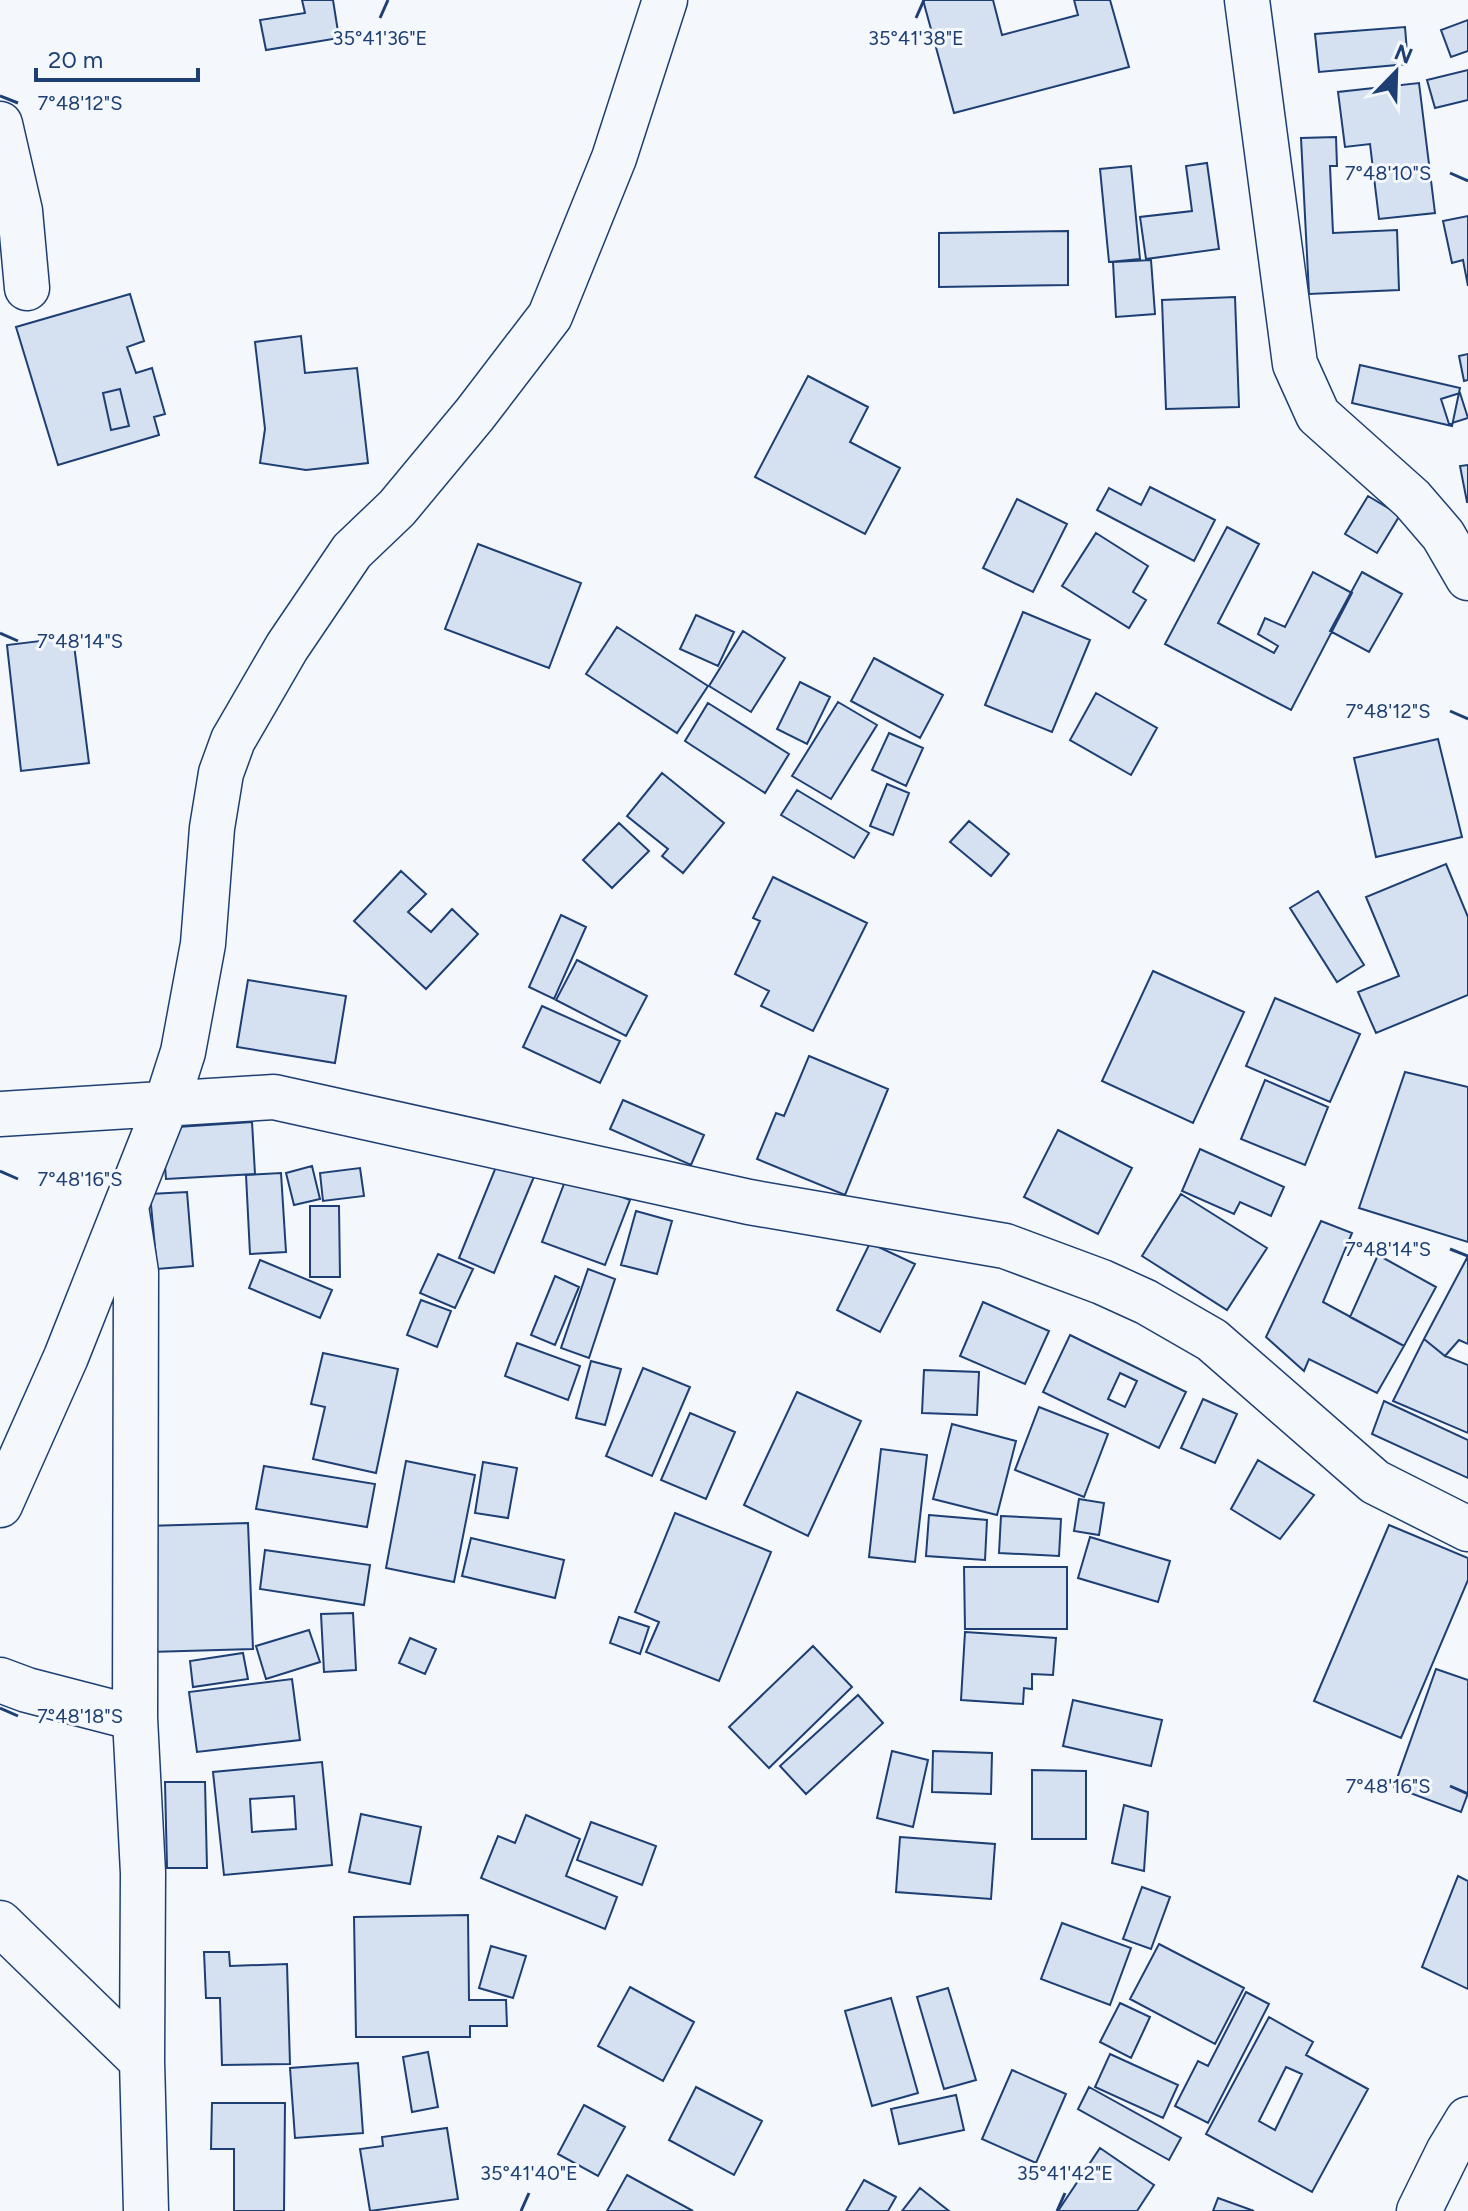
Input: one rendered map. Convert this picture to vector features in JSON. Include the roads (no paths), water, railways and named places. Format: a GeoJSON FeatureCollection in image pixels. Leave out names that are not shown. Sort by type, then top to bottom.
{"type":"FeatureCollection","features":[{"type":"Feature","properties":{"kind":"street"},"geometry":{"type":"LineString","coordinates":[[0,1505],[66,1357],[166,1105],[183,1052],[203,944],[212,828],[221,773],[233,740],[287,647],[352,551],[397,508],[475,414],[550,316],[614,158],[665,0]]}},
{"type":"Feature","properties":{"kind":"street"},"geometry":{"type":"LineString","coordinates":[[1247,0],[1295,364],[1318,415],[1412,499],[1443,535],[1468,578]]}},
{"type":"Feature","properties":{"kind":"street"},"geometry":{"type":"LineString","coordinates":[[0,124],[20,211],[27,288]]}},
{"type":"Feature","properties":{"kind":"street"},"geometry":{"type":"LineString","coordinates":[[0,1114],[274,1097],[749,1202],[1005,1246],[1102,1282],[1146,1302],[1212,1340],[1375,1482],[1468,1529]]}},
{"type":"Feature","properties":{"kind":"street"},"geometry":{"type":"LineString","coordinates":[[126,1207],[136,1272],[135,1718],[143,1873],[142,2061],[146,2211]]}},
{"type":"Feature","properties":{"kind":"street"},"geometry":{"type":"LineString","coordinates":[[0,1680],[135,1718]]}},
{"type":"Feature","properties":{"kind":"street"},"geometry":{"type":"LineString","coordinates":[[0,1923],[142,2061]]}},
{"type":"Feature","properties":{"kind":"street"},"geometry":{"type":"LineString","coordinates":[[1419,2211],[1468,2119]]}}]}
